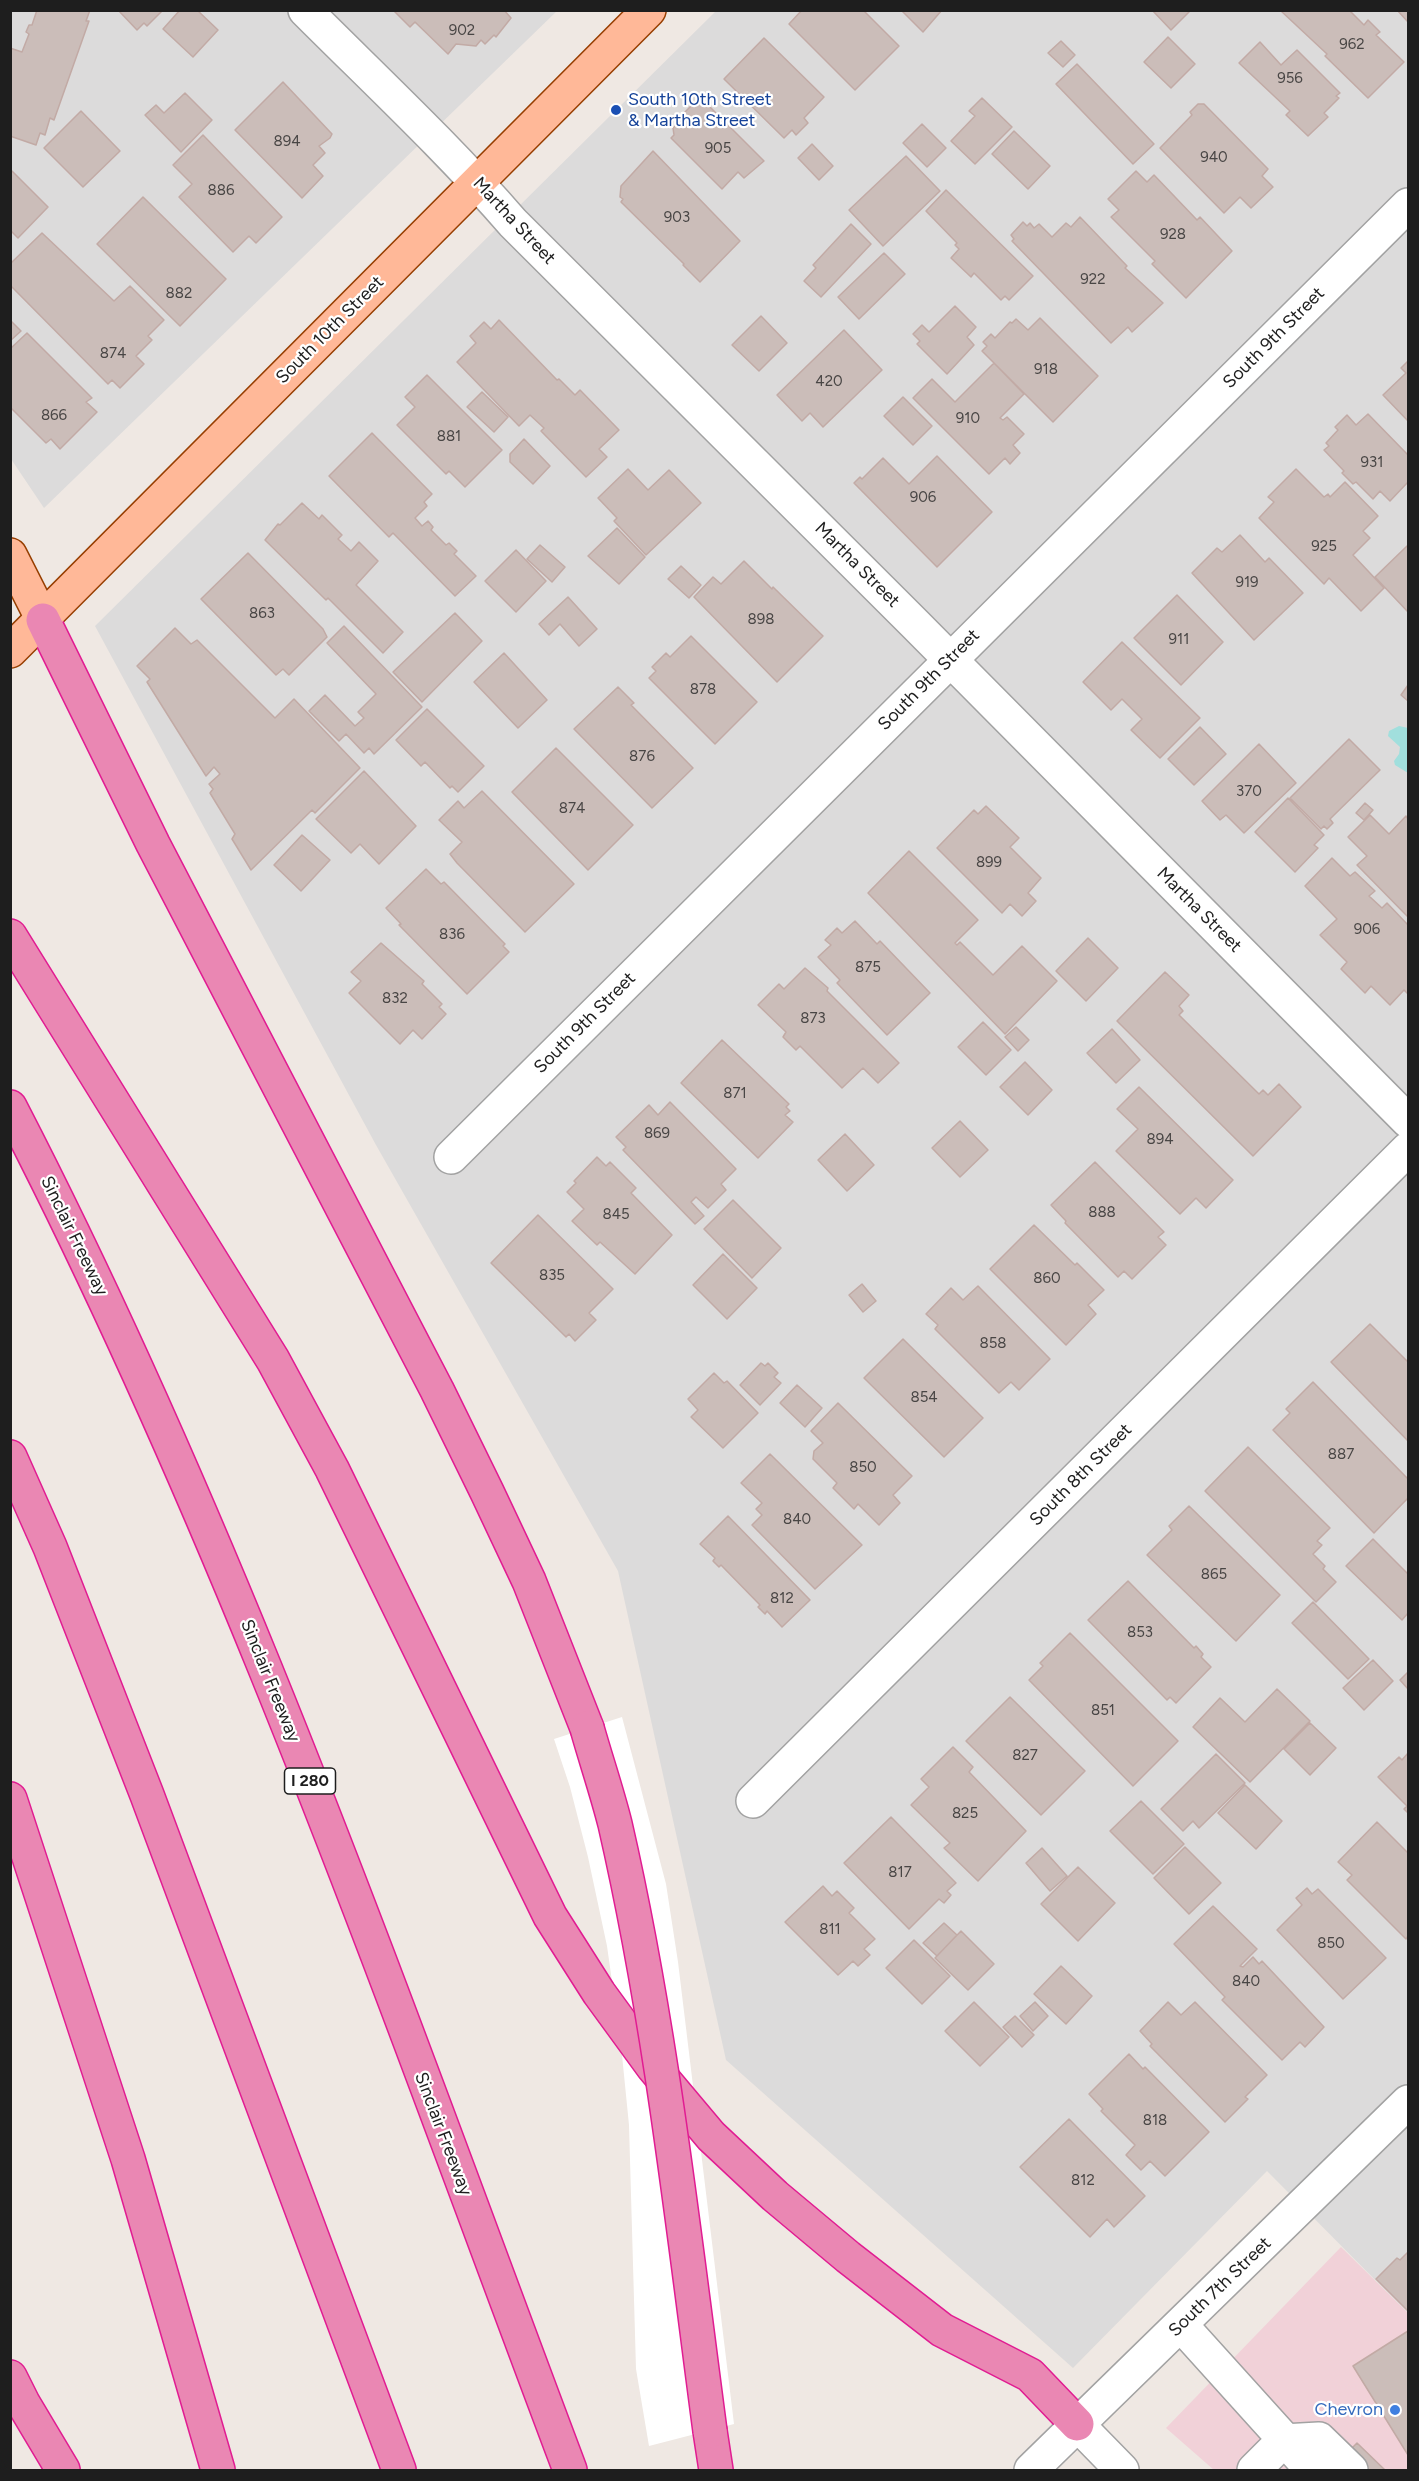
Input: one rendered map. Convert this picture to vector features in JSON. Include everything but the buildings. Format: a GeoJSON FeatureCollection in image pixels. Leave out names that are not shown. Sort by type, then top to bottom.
{"type":"FeatureCollection","features":[{"type":"Feature","properties":{"kind":"highway"},"geometry":{"type":"LineString","coordinates":[[43,620],[153,844],[477,1472],[529,1581],[587,1728],[614,1822],[650,2003],[671,2136],[716,2470]]}},
{"type":"Feature","properties":{"kind":"highway"},"geometry":{"type":"LineString","coordinates":[[10,936],[273,1360],[332,1469],[550,1916],[599,1993],[653,2067],[711,2136],[775,2196],[848,2257],[942,2330],[1030,2375],[1077,2424]]}},
{"type":"Feature","properties":{"kind":"highway","name":"Sinclair Freeway"},"geometry":{"type":"LineString","coordinates":[[10,1107],[72,1226],[168,1440],[292,1733],[570,2470]]}},
{"type":"Feature","properties":{"kind":"highway"},"geometry":{"type":"LineString","coordinates":[[10,1457],[50,1547],[147,1795],[399,2470]]}},
{"type":"Feature","properties":{"kind":"highway"},"geometry":{"type":"LineString","coordinates":[[10,1799],[128,2159],[218,2470]]}},
{"type":"Feature","properties":{"kind":"highway"},"geometry":{"type":"LineString","coordinates":[[10,2377],[63,2470]]}},
{"type":"Feature","properties":{"kind":"main road","name":"South 10th Street"},"geometry":{"type":"LineString","coordinates":[[10,651],[649,10]]}},
{"type":"Feature","properties":{"kind":"main road"},"geometry":{"type":"LineString","coordinates":[[10,555],[43,620]]}},
{"type":"Feature","properties":{"kind":"street","name":"Martha Street"},"geometry":{"type":"LineString","coordinates":[[305,10],[477,181],[513,223],[1408,1121]]}},
{"type":"Feature","properties":{"kind":"street","name":"South 9th Street"},"geometry":{"type":"LineString","coordinates":[[451,1157],[1408,205]]}},
{"type":"Feature","properties":{"kind":"street","name":"South 8th Street"},"geometry":{"type":"LineString","coordinates":[[753,1802],[1408,1149]]}},
{"type":"Feature","properties":{"kind":"street","name":"South 7th Street"},"geometry":{"type":"LineString","coordinates":[[1031,2470],[1408,2102]]}},
{"type":"Feature","properties":{"kind":"street"},"geometry":{"type":"LineString","coordinates":[[1181,2325],[1286,2456],[1312,2470]]}},
{"type":"Feature","properties":{"kind":"street"},"geometry":{"type":"LineString","coordinates":[[1077,2424],[1122,2470]]}},
{"type":"Feature","properties":{"kind":"street"},"geometry":{"type":"LineString","coordinates":[[1254,2470],[1319,2439],[1351,2470]]}},
{"type":"Feature","properties":{"kind":"shaded area"},"geometry":{"type":"Polygon","coordinates":[[[10,11],[557,11],[44,508],[11,459],[10,11]]]}},
{"type":"Feature","properties":{"kind":"shaded area"},"geometry":{"type":"Polygon","coordinates":[[[716,11],[1408,11],[1408,2313],[1267,2171],[1073,2368],[726,2060],[618,1571],[376,1145],[95,626],[716,11]]]}},
{"type":"Feature","properties":{"kind":"shaded area"},"geometry":{"type":"Polygon","coordinates":[[[1341,2247],[1408,2313],[1408,2470],[1214,2470],[1166,2428],[1341,2247]]]}},
{"type":"Feature","properties":{"kind":"water"},"geometry":{"type":"Polygon","coordinates":[[[1399,726],[1408,728],[1408,773],[1395,765],[1394,761],[1399,754],[1400,747],[1388,736],[1389,731],[1399,726]]]}},
{"type":"Feature","properties":{"kind":"pier"},"geometry":{"type":"Polygon","coordinates":[[[622,1717],[666,1884],[678,1962],[734,2424],[649,2446],[636,2369],[629,2125],[621,2045],[607,1946],[588,1857],[570,1787],[554,1739],[622,1717]]]}},
{"type":"Feature","properties":{"kind":"place","name":"South 10th Street & Martha Street"},"geometry":{"type":"Point","coordinates":[616,110]}},
{"type":"Feature","properties":{"kind":"place","name":"Chevron"},"geometry":{"type":"Point","coordinates":[1395,2410]}}]}
